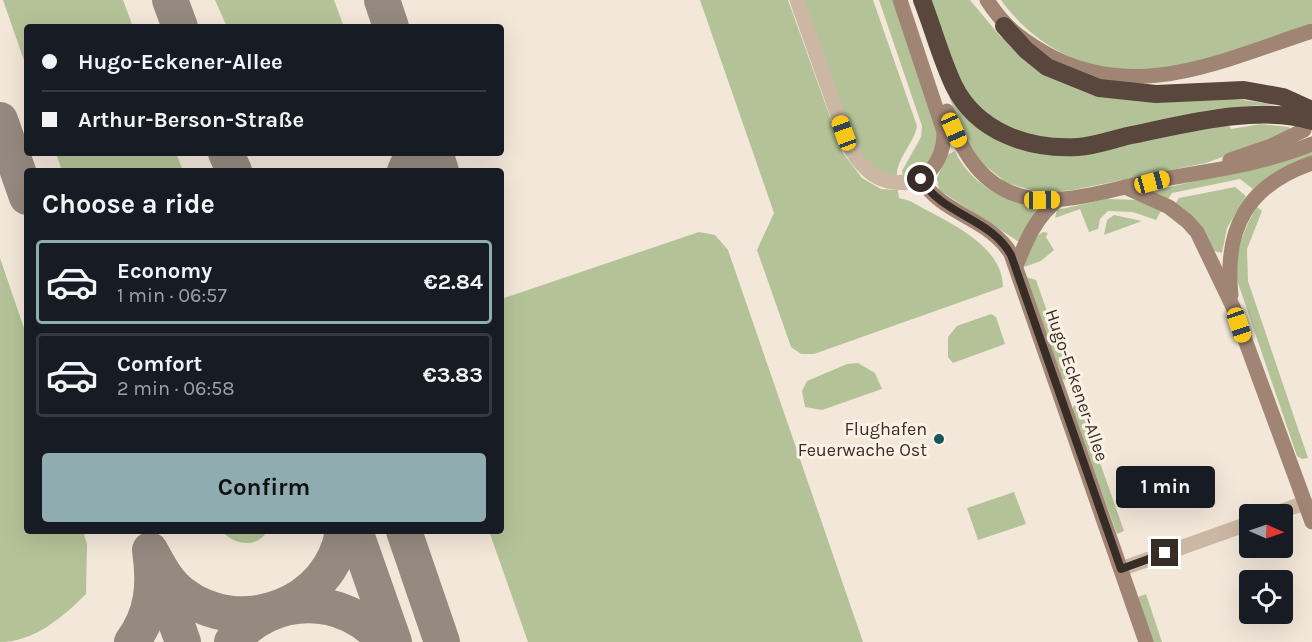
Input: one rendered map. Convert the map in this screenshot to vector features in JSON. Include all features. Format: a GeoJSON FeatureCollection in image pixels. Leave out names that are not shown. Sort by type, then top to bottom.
{"type":"FeatureCollection","features":[{"type":"Feature","properties":{"kind":"highway"},"geometry":{"type":"LineString","coordinates":[[922,0],[954,87],[983,121],[1019,141],[1046,147],[1080,147],[1178,126],[1270,114],[1308,125]]}},
{"type":"Feature","properties":{"kind":"highway"},"geometry":{"type":"LineString","coordinates":[[1004,26],[1026,50],[1047,67],[1099,88],[1156,94],[1244,90],[1293,101],[1312,110]]}},
{"type":"Feature","properties":{"kind":"street"},"geometry":{"type":"LineString","coordinates":[[797,0],[848,144],[855,157],[872,176],[880,180],[900,183],[921,179],[930,173],[942,153],[944,132],[900,0]]}},
{"type":"Feature","properties":{"kind":"street"},"geometry":{"type":"LineString","coordinates":[[911,0],[948,113],[964,151],[978,170],[1006,190],[1032,198],[1059,199],[1243,166],[1282,157],[1312,144]]}},
{"type":"Feature","properties":{"kind":"street"},"geometry":{"type":"LineString","coordinates":[[987,0],[1004,26],[1032,45],[1075,68],[1104,76],[1157,78],[1189,71],[1312,31]]}},
{"type":"Feature","properties":{"kind":"street"},"geometry":{"type":"LineString","coordinates":[[1152,182],[1262,149],[1308,125]]}},
{"type":"Feature","properties":{"kind":"street"},"geometry":{"type":"LineString","coordinates":[[1233,307],[1229,256],[1239,220],[1255,198],[1276,179],[1312,163]]}},
{"type":"Feature","properties":{"kind":"street","name":"Hugo-Eckener-Allee"},"geometry":{"type":"LineString","coordinates":[[921,179],[936,199],[998,237],[1006,245],[1016,266],[1146,642]]}},
{"type":"Feature","properties":{"kind":"street"},"geometry":{"type":"LineString","coordinates":[[1125,187],[1169,207],[1187,220],[1201,239],[1233,307],[1312,522]]}},
{"type":"Feature","properties":{"kind":"street"},"geometry":{"type":"LineString","coordinates":[[1016,266],[1034,227],[1049,207],[1059,199]]}},
{"type":"Feature","properties":{"kind":"street"},"geometry":{"type":"LineString","coordinates":[[1293,507],[1305,503]]}},
{"type":"Feature","properties":{"kind":"street"},"geometry":{"type":"LineString","coordinates":[[1121,569],[1239,527]]}},
{"type":"Feature","properties":{"kind":"green space"},"geometry":{"type":"Polygon","coordinates":[[[3,0],[123,0],[132,24],[24,24],[24,60],[3,0]]]}},
{"type":"Feature","properties":{"kind":"green space"},"geometry":{"type":"Polygon","coordinates":[[[215,0],[334,0],[343,24],[226,24],[215,0]]]}},
{"type":"Feature","properties":{"kind":"green space"},"geometry":{"type":"Polygon","coordinates":[[[700,0],[788,0],[843,153],[862,178],[881,189],[898,190],[899,198],[910,201],[954,225],[982,245],[993,257],[1000,271],[1003,287],[814,354],[801,354],[791,347],[757,250],[774,213],[700,0]]]}},
{"type":"Feature","properties":{"kind":"green space"},"geometry":{"type":"Polygon","coordinates":[[[804,0],[873,0],[917,126],[899,164],[897,177],[885,175],[867,162],[852,138],[804,0]]]}},
{"type":"Feature","properties":{"kind":"green space"},"geometry":{"type":"Polygon","coordinates":[[[879,0],[893,0],[937,132],[932,155],[928,161],[918,170],[903,177],[902,171],[921,137],[922,126],[879,0]]]}},
{"type":"Feature","properties":{"kind":"green space"},"geometry":{"type":"Polygon","coordinates":[[[929,0],[970,0],[1000,36],[1047,74],[1280,105],[1243,107],[1202,114],[1116,133],[1074,138],[1034,136],[999,124],[970,97],[951,62],[929,0]]]}},
{"type":"Feature","properties":{"kind":"green space"},"geometry":{"type":"Polygon","coordinates":[[[1001,0],[1312,0],[1312,23],[1199,63],[1157,72],[1132,71],[1093,65],[1058,51],[1027,29],[1001,0]]]}},
{"type":"Feature","properties":{"kind":"green space"},"geometry":{"type":"Polygon","coordinates":[[[949,96],[1010,145],[1039,154],[1229,125],[1231,129],[1261,124],[1289,127],[1291,132],[1206,163],[1073,190],[1041,193],[1007,183],[979,161],[964,136],[949,96]]]}},
{"type":"Feature","properties":{"kind":"green space"},"geometry":{"type":"Polygon","coordinates":[[[1312,150],[1312,156],[1280,169],[1253,189],[1240,179],[1172,193],[1168,199],[1151,191],[1246,170],[1312,150]]]}},
{"type":"Feature","properties":{"kind":"green space"},"geometry":{"type":"Polygon","coordinates":[[[955,151],[970,173],[990,190],[1014,201],[1039,207],[1019,242],[939,190],[937,178],[947,155],[955,151]]]}},
{"type":"Feature","properties":{"kind":"green space"},"geometry":{"type":"Polygon","coordinates":[[[57,156],[177,156],[182,168],[61,168],[57,156]]]}},
{"type":"Feature","properties":{"kind":"green space"},"geometry":{"type":"Polygon","coordinates":[[[1235,187],[1246,196],[1227,228],[1222,253],[1214,251],[1175,204],[1179,198],[1235,187]]]}},
{"type":"Feature","properties":{"kind":"green space"},"geometry":{"type":"Polygon","coordinates":[[[1106,199],[1140,200],[1162,209],[1156,220],[1133,212],[1108,211],[1100,219],[1098,229],[1089,232],[1080,209],[1055,218],[1057,210],[1106,199]]]}},
{"type":"Feature","properties":{"kind":"green space"},"geometry":{"type":"Polygon","coordinates":[[[1257,207],[1262,211],[1247,249],[1248,281],[1308,458],[1302,459],[1297,456],[1237,280],[1237,260],[1241,242],[1257,207]]]}},
{"type":"Feature","properties":{"kind":"green space"},"geometry":{"type":"Polygon","coordinates":[[[1114,215],[1142,221],[1104,235],[1107,220],[1114,215]]]}},
{"type":"Feature","properties":{"kind":"green space"},"geometry":{"type":"Polygon","coordinates":[[[699,232],[715,235],[728,250],[863,642],[528,642],[490,534],[504,534],[504,298],[699,232]]]}},
{"type":"Feature","properties":{"kind":"green space"},"geometry":{"type":"Polygon","coordinates":[[[1043,232],[1048,233],[1046,237],[1054,250],[1041,261],[1024,267],[1030,247],[1043,232]]]}},
{"type":"Feature","properties":{"kind":"green space"},"geometry":{"type":"Polygon","coordinates":[[[0,258],[24,328],[24,534],[84,534],[87,544],[86,594],[47,627],[25,638],[0,642],[0,258]]]}},
{"type":"Feature","properties":{"kind":"green space"},"geometry":{"type":"Polygon","coordinates":[[[1026,277],[1036,280],[1072,382],[1062,379],[1026,277]]]}},
{"type":"Feature","properties":{"kind":"green space"},"geometry":{"type":"Polygon","coordinates":[[[991,314],[996,317],[1005,344],[953,363],[948,357],[948,337],[957,326],[991,314]]]}},
{"type":"Feature","properties":{"kind":"green space"},"geometry":{"type":"Polygon","coordinates":[[[858,363],[875,373],[882,389],[822,410],[805,407],[802,391],[807,381],[847,364],[858,363]]]}},
{"type":"Feature","properties":{"kind":"green space"},"geometry":{"type":"Polygon","coordinates":[[[1078,400],[1124,531],[1117,534],[1072,409],[1078,400]]]}},
{"type":"Feature","properties":{"kind":"green space"},"geometry":{"type":"Polygon","coordinates":[[[1014,492],[1026,524],[978,540],[967,508],[1014,492]]]}},
{"type":"Feature","properties":{"kind":"green space"},"geometry":{"type":"Polygon","coordinates":[[[225,534],[264,534],[251,543],[238,542],[225,534]]]}},
{"type":"Feature","properties":{"kind":"green space"},"geometry":{"type":"Polygon","coordinates":[[[1146,594],[1162,642],[1152,642],[1138,597],[1146,594]]]}},
{"type":"Feature","properties":{"kind":"taxiway"},"geometry":{"type":"LineString","coordinates":[[170,0],[179,24]]}},
{"type":"Feature","properties":{"kind":"taxiway"},"geometry":{"type":"LineString","coordinates":[[382,0],[390,24]]}},
{"type":"Feature","properties":{"kind":"taxiway"},"geometry":{"type":"LineString","coordinates":[[0,120],[24,188]]}},
{"type":"Feature","properties":{"kind":"taxiway"},"geometry":{"type":"LineString","coordinates":[[227,156],[233,168]]}},
{"type":"Feature","properties":{"kind":"taxiway"},"geometry":{"type":"LineString","coordinates":[[406,168],[412,156]]}},
{"type":"Feature","properties":{"kind":"taxiway"},"geometry":{"type":"LineString","coordinates":[[436,156],[440,168]]}},
{"type":"Feature","properties":{"kind":"taxiway"},"geometry":{"type":"LineString","coordinates":[[132,642],[144,621],[151,598],[150,550],[160,568],[182,594],[205,607],[230,614],[256,613],[280,607],[303,595],[321,578],[335,557],[342,534]]}},
{"type":"Feature","properties":{"kind":"taxiway"},"geometry":{"type":"LineString","coordinates":[[356,534],[394,642]]}},
{"type":"Feature","properties":{"kind":"taxiway"},"geometry":{"type":"LineString","coordinates":[[405,534],[442,642]]}},
{"type":"Feature","properties":{"kind":"taxiway"},"geometry":{"type":"LineString","coordinates":[[158,572],[183,642]]}},
{"type":"Feature","properties":{"kind":"taxiway"},"geometry":{"type":"LineString","coordinates":[[232,642],[248,626],[267,614],[308,605],[350,614],[369,626],[385,642]]}},
{"type":"Feature","properties":{"kind":"place","name":"Flughafen Feuerwache Ost"},"geometry":{"type":"Point","coordinates":[939,439]}},
{"type":"Feature","properties":{"kind":"route"},"geometry":{"type":"LineString","coordinates":[[921,179],[936,199],[989,230],[1006,245],[1016,266],[1121,569],[1165,553]]}}]}
